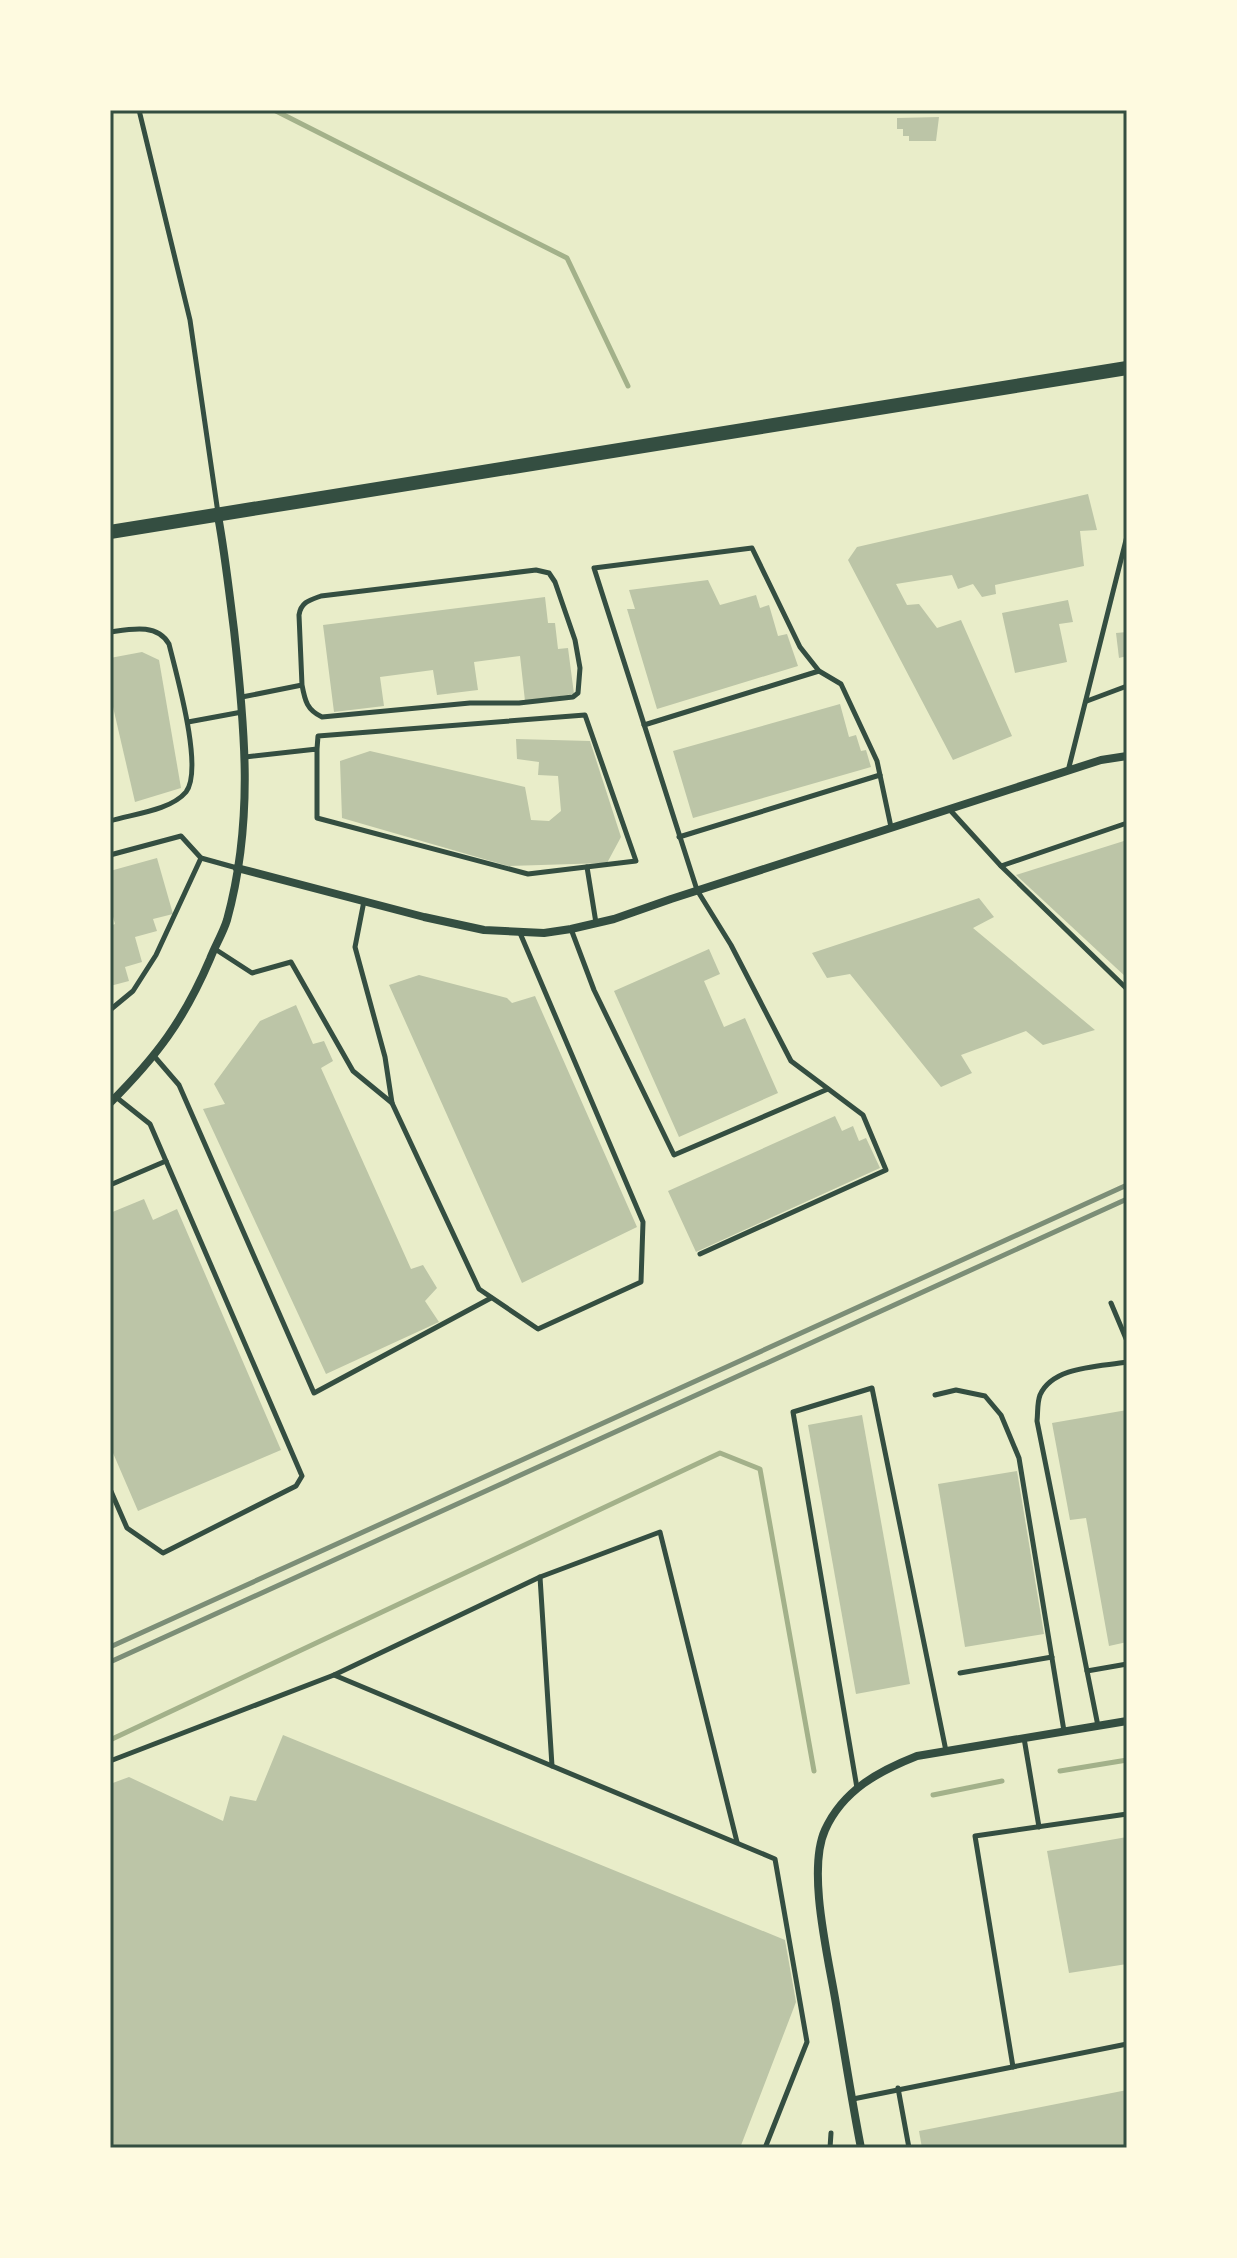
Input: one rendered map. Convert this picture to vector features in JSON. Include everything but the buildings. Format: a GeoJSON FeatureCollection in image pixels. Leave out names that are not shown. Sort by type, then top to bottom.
{"type":"FeatureCollection","features":[{"type":"Feature","properties":{"kind":"main road"},"geometry":{"type":"LineString","coordinates":[[110,532],[1127,368]]}},
{"type":"Feature","properties":{"kind":"street"},"geometry":{"type":"LineString","coordinates":[[113,1100],[154,1056],[195,995],[226,922],[237,868],[245,817],[243,712],[230,581],[218,516]]}},
{"type":"Feature","properties":{"kind":"street"},"geometry":{"type":"LineString","coordinates":[[237,868],[484,930],[544,933],[596,924],[1101,760],[1127,756]]}},
{"type":"Feature","properties":{"kind":"street"},"geometry":{"type":"LineString","coordinates":[[861,2148],[821,1913],[818,1857],[824,1832],[832,1816],[857,1788],[885,1769],[917,1756],[1127,1721]]}},
{"type":"Feature","properties":{"kind":"lane"},"geometry":{"type":"LineString","coordinates":[[139,110],[190,320],[218,516]]}},
{"type":"Feature","properties":{"kind":"lane"},"geometry":{"type":"LineString","coordinates":[[1068,772],[1127,536]]}},
{"type":"Feature","properties":{"kind":"lane"},"geometry":{"type":"LineString","coordinates":[[700,1254],[886,1170],[863,1115],[791,1061],[731,945],[697,890],[594,568],[752,548],[800,647],[819,671],[841,684],[877,761],[891,828]]}},
{"type":"Feature","properties":{"kind":"lane"},"geometry":{"type":"LineString","coordinates":[[536,570],[549,573],[555,582],[575,640],[580,668],[578,693],[573,697],[322,717],[311,711],[304,700],[302,685],[299,615],[305,602],[321,596],[536,570]]}},
{"type":"Feature","properties":{"kind":"lane"},"geometry":{"type":"LineString","coordinates":[[110,632],[150,629],[164,634],[188,722],[193,776],[186,791],[170,803],[110,821]]}},
{"type":"Feature","properties":{"kind":"lane"},"geometry":{"type":"LineString","coordinates":[[644,725],[819,671]]}},
{"type":"Feature","properties":{"kind":"lane"},"geometry":{"type":"LineString","coordinates":[[242,697],[302,685]]}},
{"type":"Feature","properties":{"kind":"lane"},"geometry":{"type":"LineString","coordinates":[[1086,701],[1127,686]]}},
{"type":"Feature","properties":{"kind":"lane"},"geometry":{"type":"LineString","coordinates":[[188,722],[243,712]]}},
{"type":"Feature","properties":{"kind":"lane"},"geometry":{"type":"LineString","coordinates":[[585,715],[636,861],[528,874],[317,818],[317,749],[318,736],[585,715]]}},
{"type":"Feature","properties":{"kind":"lane"},"geometry":{"type":"LineString","coordinates":[[245,757],[317,749]]}},
{"type":"Feature","properties":{"kind":"lane"},"geometry":{"type":"LineString","coordinates":[[679,837],[880,775]]}},
{"type":"Feature","properties":{"kind":"lane"},"geometry":{"type":"LineString","coordinates":[[949,809],[1001,866],[1127,989]]}},
{"type":"Feature","properties":{"kind":"lane"},"geometry":{"type":"LineString","coordinates":[[1001,866],[1127,823]]}},
{"type":"Feature","properties":{"kind":"lane"},"geometry":{"type":"LineString","coordinates":[[110,855],[181,836],[201,858],[237,868]]}},
{"type":"Feature","properties":{"kind":"lane"},"geometry":{"type":"LineString","coordinates":[[111,1009],[133,991],[156,955],[201,858]]}},
{"type":"Feature","properties":{"kind":"lane"},"geometry":{"type":"LineString","coordinates":[[587,867],[596,924]]}},
{"type":"Feature","properties":{"kind":"lane"},"geometry":{"type":"LineString","coordinates":[[364,901],[355,947],[385,1057],[392,1103],[479,1289],[538,1329],[641,1282],[643,1222],[519,932]]}},
{"type":"Feature","properties":{"kind":"lane"},"geometry":{"type":"LineString","coordinates":[[571,929],[594,990],[674,1155],[828,1089]]}},
{"type":"Feature","properties":{"kind":"lane"},"geometry":{"type":"LineString","coordinates":[[214,948],[252,973],[291,962],[353,1071],[392,1103]]}},
{"type":"Feature","properties":{"kind":"lane"},"geometry":{"type":"LineString","coordinates":[[154,1056],[179,1085],[314,1393],[491,1298]]}},
{"type":"Feature","properties":{"kind":"lane"},"geometry":{"type":"LineString","coordinates":[[110,1489],[127,1528],[163,1553],[296,1486],[302,1476],[150,1124],[113,1100]]}},
{"type":"Feature","properties":{"kind":"lane"},"geometry":{"type":"LineString","coordinates":[[110,1185],[166,1161]]}},
{"type":"Feature","properties":{"kind":"lane"},"geometry":{"type":"LineString","coordinates":[[1111,1303],[1127,1341]]}},
{"type":"Feature","properties":{"kind":"lane"},"geometry":{"type":"LineString","coordinates":[[1098,1726],[1037,1421],[1038,1398],[1048,1382],[1061,1374],[1127,1362]]}},
{"type":"Feature","properties":{"kind":"lane"},"geometry":{"type":"LineString","coordinates":[[857,1788],[793,1412],[872,1388],[946,1751]]}},
{"type":"Feature","properties":{"kind":"lane"},"geometry":{"type":"LineString","coordinates":[[935,1395],[956,1390],[985,1396],[1001,1415],[1019,1458],[1064,1731]]}},
{"type":"Feature","properties":{"kind":"lane"},"geometry":{"type":"LineString","coordinates":[[110,1761],[334,1675],[540,1577],[660,1532],[737,1843]]}},
{"type":"Feature","properties":{"kind":"lane"},"geometry":{"type":"LineString","coordinates":[[540,1577],[552,1766]]}},
{"type":"Feature","properties":{"kind":"lane"},"geometry":{"type":"LineString","coordinates":[[960,1673],[1052,1657]]}},
{"type":"Feature","properties":{"kind":"lane"},"geometry":{"type":"LineString","coordinates":[[1087,1671],[1127,1664]]}},
{"type":"Feature","properties":{"kind":"lane"},"geometry":{"type":"LineString","coordinates":[[334,1675],[775,1859],[807,2042],[765,2148]]}},
{"type":"Feature","properties":{"kind":"lane"},"geometry":{"type":"LineString","coordinates":[[1024,1738],[1039,1827]]}},
{"type":"Feature","properties":{"kind":"lane"},"geometry":{"type":"LineString","coordinates":[[1013,2067],[975,1836],[1127,1814]]}},
{"type":"Feature","properties":{"kind":"lane"},"geometry":{"type":"LineString","coordinates":[[852,2099],[1127,2044]]}},
{"type":"Feature","properties":{"kind":"lane"},"geometry":{"type":"LineString","coordinates":[[898,2088],[909,2148]]}},
{"type":"Feature","properties":{"kind":"lane"},"geometry":{"type":"LineString","coordinates":[[830,2148],[831,2133]]}},
{"type":"Feature","properties":{"kind":"waterway"},"geometry":{"type":"LineString","coordinates":[[274,110],[567,258],[628,386]]}},
{"type":"Feature","properties":{"kind":"waterway"},"geometry":{"type":"LineString","coordinates":[[110,1740],[720,1453],[760,1469],[814,1771]]}},
{"type":"Feature","properties":{"kind":"waterway"},"geometry":{"type":"LineString","coordinates":[[1060,1771],[1127,1760]]}},
{"type":"Feature","properties":{"kind":"waterway"},"geometry":{"type":"LineString","coordinates":[[933,1795],[1002,1781]]}},
{"type":"Feature","properties":{"kind":"railway"},"geometry":{"type":"LineString","coordinates":[[110,1647],[1127,1185]]}},
{"type":"Feature","properties":{"kind":"railway"},"geometry":{"type":"LineString","coordinates":[[110,1662],[1127,1199]]}}]}
